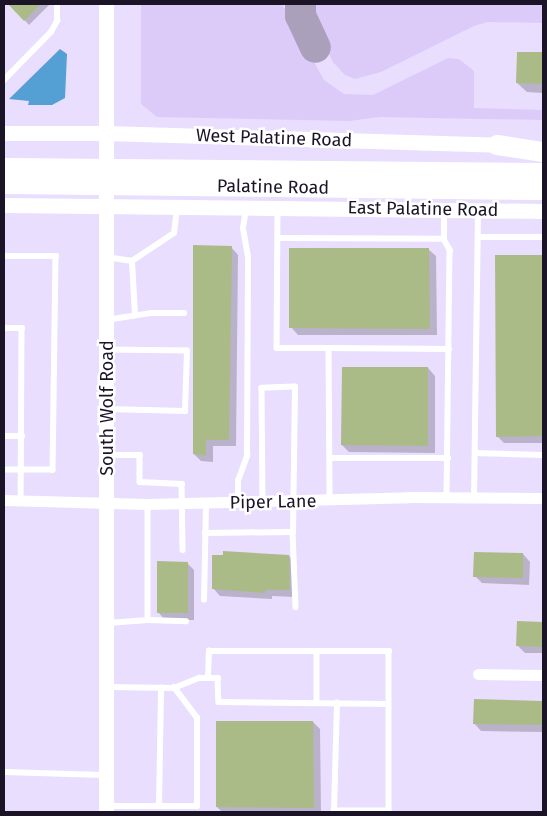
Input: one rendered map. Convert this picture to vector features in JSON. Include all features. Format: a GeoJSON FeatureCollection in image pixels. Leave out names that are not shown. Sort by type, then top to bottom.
{"type":"FeatureCollection","features":[{"type":"Feature","properties":{"kind":"highway"},"geometry":{"type":"LineString","coordinates":[[497,145],[543,152]]}},
{"type":"Feature","properties":{"kind":"highway","name":"Palatine Road"},"geometry":{"type":"LineString","coordinates":[[4,168],[543,173]]}},
{"type":"Feature","properties":{"kind":"highway","name":"Palatine Road"},"geometry":{"type":"LineString","coordinates":[[4,184],[543,190]]}},
{"type":"Feature","properties":{"kind":"street","name":"South Wolf Road"},"geometry":{"type":"LineString","coordinates":[[106,4],[108,455],[106,809]]}},
{"type":"Feature","properties":{"kind":"street","name":"West Palatine Road"},"geometry":{"type":"LineString","coordinates":[[4,133],[106,133],[543,146]]}},
{"type":"Feature","properties":{"kind":"street","name":"East Palatine Road"},"geometry":{"type":"LineString","coordinates":[[4,205],[106,198],[177,206],[543,211]]}},
{"type":"Feature","properties":{"kind":"street","name":"Piper Lane"},"geometry":{"type":"LineString","coordinates":[[4,500],[182,504],[447,498],[543,498]]}},
{"type":"Feature","properties":{"kind":"street"},"geometry":{"type":"LineString","coordinates":[[478,674],[543,675]]}},
{"type":"Feature","properties":{"kind":"lane"},"geometry":{"type":"LineString","coordinates":[[4,80],[51,32],[57,21],[57,4]]}},
{"type":"Feature","properties":{"kind":"lane"},"geometry":{"type":"LineString","coordinates":[[4,72],[12,72]]}},
{"type":"Feature","properties":{"kind":"lane"},"geometry":{"type":"LineString","coordinates":[[106,257],[132,261],[174,233],[177,206]]}},
{"type":"Feature","properties":{"kind":"lane"},"geometry":{"type":"LineString","coordinates":[[238,502],[238,481],[247,456],[248,257],[243,228],[246,207]]}},
{"type":"Feature","properties":{"kind":"lane"},"geometry":{"type":"LineString","coordinates":[[278,208],[278,348],[448,349]]}},
{"type":"Feature","properties":{"kind":"lane"},"geometry":{"type":"LineString","coordinates":[[444,210],[444,239],[450,250],[447,498]]}},
{"type":"Feature","properties":{"kind":"lane"},"geometry":{"type":"LineString","coordinates":[[474,498],[478,210]]}},
{"type":"Feature","properties":{"kind":"lane"},"geometry":{"type":"LineString","coordinates":[[478,237],[543,237]]}},
{"type":"Feature","properties":{"kind":"lane"},"geometry":{"type":"LineString","coordinates":[[278,238],[444,239]]}},
{"type":"Feature","properties":{"kind":"lane"},"geometry":{"type":"LineString","coordinates":[[4,256],[56,256],[53,470],[4,470]]}},
{"type":"Feature","properties":{"kind":"lane"},"geometry":{"type":"LineString","coordinates":[[132,261],[135,315]]}},
{"type":"Feature","properties":{"kind":"lane"},"geometry":{"type":"LineString","coordinates":[[106,320],[135,315],[184,313]]}},
{"type":"Feature","properties":{"kind":"lane"},"geometry":{"type":"LineString","coordinates":[[4,328],[22,328],[21,500]]}},
{"type":"Feature","properties":{"kind":"lane"},"geometry":{"type":"LineString","coordinates":[[329,348],[330,501]]}},
{"type":"Feature","properties":{"kind":"lane"},"geometry":{"type":"LineString","coordinates":[[107,350],[187,351],[185,411],[107,409]]}},
{"type":"Feature","properties":{"kind":"lane"},"geometry":{"type":"LineString","coordinates":[[263,502],[262,388],[295,387],[293,532],[296,607]]}},
{"type":"Feature","properties":{"kind":"lane"},"geometry":{"type":"LineString","coordinates":[[4,436],[22,436]]}},
{"type":"Feature","properties":{"kind":"lane"},"geometry":{"type":"LineString","coordinates":[[475,453],[543,455]]}},
{"type":"Feature","properties":{"kind":"lane"},"geometry":{"type":"LineString","coordinates":[[108,455],[140,455],[140,482],[182,484],[183,550]]}},
{"type":"Feature","properties":{"kind":"lane"},"geometry":{"type":"LineString","coordinates":[[330,458],[448,458]]}},
{"type":"Feature","properties":{"kind":"lane"},"geometry":{"type":"LineString","coordinates":[[204,600],[206,503]]}},
{"type":"Feature","properties":{"kind":"lane"},"geometry":{"type":"LineString","coordinates":[[148,504],[148,620]]}},
{"type":"Feature","properties":{"kind":"lane"},"geometry":{"type":"LineString","coordinates":[[206,532],[293,532]]}},
{"type":"Feature","properties":{"kind":"lane"},"geometry":{"type":"LineString","coordinates":[[107,623],[148,620],[186,621]]}},
{"type":"Feature","properties":{"kind":"lane"},"geometry":{"type":"LineString","coordinates":[[208,678],[209,652],[389,651],[389,811],[334,811],[338,703]]}},
{"type":"Feature","properties":{"kind":"lane"},"geometry":{"type":"LineString","coordinates":[[317,652],[317,703]]}},
{"type":"Feature","properties":{"kind":"lane"},"geometry":{"type":"LineString","coordinates":[[107,687],[174,688],[199,678],[218,678],[218,702],[388,704]]}},
{"type":"Feature","properties":{"kind":"lane"},"geometry":{"type":"LineString","coordinates":[[159,806],[161,688]]}},
{"type":"Feature","properties":{"kind":"lane"},"geometry":{"type":"LineString","coordinates":[[106,809],[197,806],[197,718],[174,688]]}},
{"type":"Feature","properties":{"kind":"lane"},"geometry":{"type":"LineString","coordinates":[[4,772],[106,774]]}},
{"type":"Feature","properties":{"kind":"shaded area"},"geometry":{"type":"Polygon","coordinates":[[[141,4],[282,4],[324,80],[344,94],[373,95],[448,58],[459,59],[474,71],[474,108],[543,110],[543,120],[380,117],[349,121],[157,117],[141,104],[141,4]]]}},
{"type":"Feature","properties":{"kind":"shaded area"},"geometry":{"type":"Polygon","coordinates":[[[314,4],[543,4],[543,23],[488,22],[474,26],[381,72],[355,79],[345,75],[333,62],[314,24],[314,4]]]}},
{"type":"Feature","properties":{"kind":"water"},"geometry":{"type":"Polygon","coordinates":[[[60,49],[67,54],[65,98],[52,105],[28,105],[29,101],[9,99],[60,49]]]}},
{"type":"Feature","properties":{"kind":"building"},"geometry":{"type":"Polygon","coordinates":[[[8,4],[41,4],[24,21],[8,4]]]}},
{"type":"Feature","properties":{"kind":"building"},"geometry":{"type":"Polygon","coordinates":[[[517,52],[543,52],[543,84],[516,83],[517,52]]]}},
{"type":"Feature","properties":{"kind":"building"},"geometry":{"type":"Polygon","coordinates":[[[193,245],[232,246],[229,440],[206,440],[206,456],[193,454],[193,245]]]}},
{"type":"Feature","properties":{"kind":"building"},"geometry":{"type":"Polygon","coordinates":[[[289,248],[429,248],[430,329],[289,328],[289,248]]]}},
{"type":"Feature","properties":{"kind":"building"},"geometry":{"type":"Polygon","coordinates":[[[495,255],[543,255],[543,436],[496,437],[495,255]]]}},
{"type":"Feature","properties":{"kind":"building"},"geometry":{"type":"Polygon","coordinates":[[[342,367],[428,367],[428,446],[341,445],[342,367]]]}},
{"type":"Feature","properties":{"kind":"building"},"geometry":{"type":"Polygon","coordinates":[[[223,551],[289,555],[290,590],[265,590],[265,593],[212,589],[212,555],[223,555],[223,551]]]}},
{"type":"Feature","properties":{"kind":"building"},"geometry":{"type":"Polygon","coordinates":[[[474,552],[523,553],[523,578],[473,577],[474,552]]]}},
{"type":"Feature","properties":{"kind":"building"},"geometry":{"type":"Polygon","coordinates":[[[157,561],[188,562],[188,613],[157,613],[157,561]]]}},
{"type":"Feature","properties":{"kind":"building"},"geometry":{"type":"Polygon","coordinates":[[[517,621],[543,622],[543,647],[516,646],[517,621]]]}},
{"type":"Feature","properties":{"kind":"building"},"geometry":{"type":"Polygon","coordinates":[[[474,699],[543,701],[543,725],[473,724],[474,699]]]}},
{"type":"Feature","properties":{"kind":"building"},"geometry":{"type":"Polygon","coordinates":[[[216,721],[313,721],[314,808],[216,807],[216,721]]]}},
{"type":"Feature","properties":{"kind":"taxiway"},"geometry":{"type":"LineString","coordinates":[[300,4],[300,15],[315,47]]}}]}
